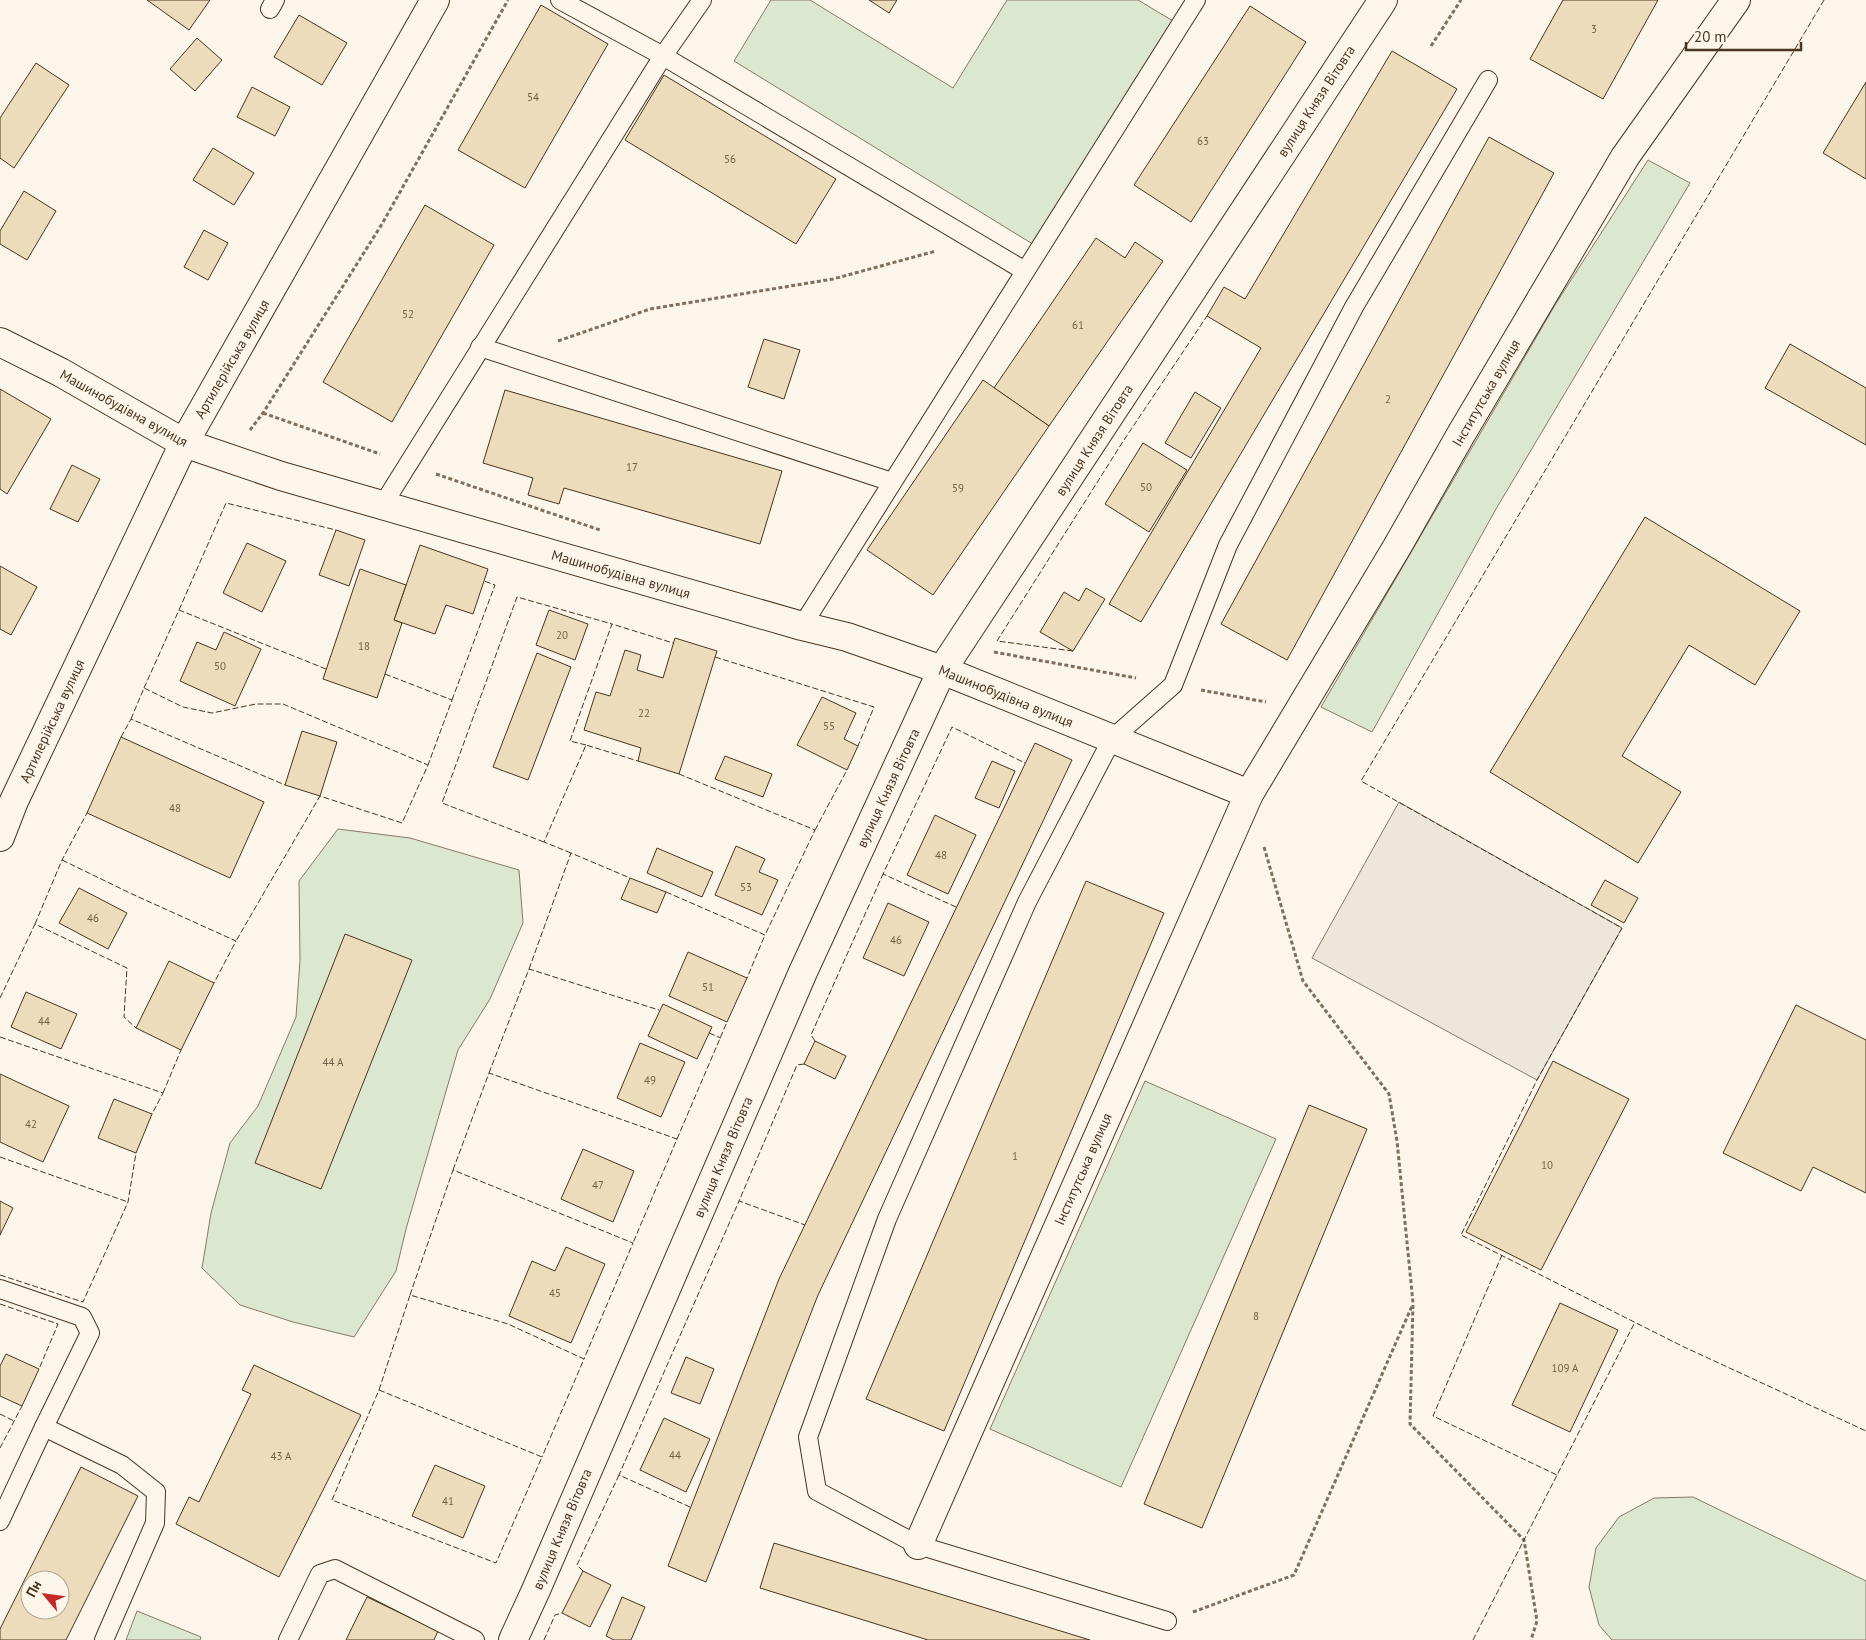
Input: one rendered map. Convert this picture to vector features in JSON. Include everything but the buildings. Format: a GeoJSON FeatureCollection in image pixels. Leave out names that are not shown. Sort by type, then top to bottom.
{"type":"FeatureCollection","features":[{"type":"Feature","properties":{"kind":"street","name":"Артилерійська вулиця"},"geometry":{"type":"LineString","coordinates":[[0,837],[14,801],[184,443],[436,0]]}},
{"type":"Feature","properties":{"kind":"street","name":"вулиця Князя Вітовта"},"geometry":{"type":"LineString","coordinates":[[513,1640],[803,972],[942,670],[1382,0]]}},
{"type":"Feature","properties":{"kind":"street","name":"Інститутська вулиця"},"geometry":{"type":"LineString","coordinates":[[918,1545],[1248,794],[1392,556],[1460,436],[1625,157],[1736,0]]}},
{"type":"Feature","properties":{"kind":"street","name":"Машинобудівна вулиця"},"geometry":{"type":"LineString","coordinates":[[0,342],[60,372],[184,443],[281,476],[382,506],[802,626],[847,637],[942,670],[1248,794]]}},
{"type":"Feature","properties":{"kind":"lane"},"geometry":{"type":"LineString","coordinates":[[560,0],[663,56],[1025,271]]}},
{"type":"Feature","properties":{"kind":"lane"},"geometry":{"type":"LineString","coordinates":[[382,506],[663,56],[702,0]]}},
{"type":"Feature","properties":{"kind":"lane"},"geometry":{"type":"LineString","coordinates":[[802,626],[1196,0]]}},
{"type":"Feature","properties":{"kind":"lane"},"geometry":{"type":"LineString","coordinates":[[1167,1621],[918,1545],[817,1491],[808,1437],[887,1219],[1027,902],[1112,739],[1173,685],[1228,544],[1354,307],[1488,80]]}},
{"type":"Feature","properties":{"kind":"lane"},"geometry":{"type":"LineString","coordinates":[[480,347],[892,482]]}},
{"type":"Feature","properties":{"kind":"lane"},"geometry":{"type":"LineString","coordinates":[[0,1289],[82,1317],[90,1333],[0,1521]]}},
{"type":"Feature","properties":{"kind":"lane"},"geometry":{"type":"LineString","coordinates":[[44,1427],[122,1465],[156,1492],[156,1522],[104,1640]]}},
{"type":"Feature","properties":{"kind":"lane"},"geometry":{"type":"LineString","coordinates":[[288,1640],[320,1574],[335,1569],[475,1640]]}},
{"type":"Feature","properties":{"kind":"path"},"geometry":{"type":"LineString","coordinates":[[230,458],[263,413],[382,224],[508,0]]}},
{"type":"Feature","properties":{"kind":"path"},"geometry":{"type":"LineString","coordinates":[[1431,46],[1461,0]]}},
{"type":"Feature","properties":{"kind":"path"},"geometry":{"type":"LineString","coordinates":[[510,358],[650,309],[832,279],[975,241]]}},
{"type":"Feature","properties":{"kind":"path"},"geometry":{"type":"LineString","coordinates":[[263,413],[603,530]]}},
{"type":"Feature","properties":{"kind":"path"},"geometry":{"type":"LineString","coordinates":[[1248,794],[1303,981],[1390,1094],[1397,1141],[1414,1302],[1410,1424],[1524,1540],[1537,1621],[1531,1640]]}},
{"type":"Feature","properties":{"kind":"path"},"geometry":{"type":"LineString","coordinates":[[1167,1621],[1294,1575],[1414,1302]]}},
{"type":"Feature","properties":{"kind":"green space"},"geometry":{"type":"Polygon","coordinates":[[[771,0],[810,0],[953,88],[1007,0],[1138,0],[1173,21],[1036,246],[734,61],[771,0]]]}},
{"type":"Feature","properties":{"kind":"green space"},"geometry":{"type":"Polygon","coordinates":[[[1648,160],[1690,183],[1496,509],[1372,732],[1321,707],[1555,305],[1648,160]]]}},
{"type":"Feature","properties":{"kind":"green space"},"geometry":{"type":"Polygon","coordinates":[[[338,829],[410,838],[519,870],[523,923],[490,999],[458,1050],[406,1229],[396,1271],[354,1337],[293,1322],[240,1305],[202,1268],[211,1213],[230,1143],[258,1106],[296,1017],[300,960],[299,881],[338,829]]]}},
{"type":"Feature","properties":{"kind":"green space"},"geometry":{"type":"Polygon","coordinates":[[[1145,1081],[1276,1139],[1121,1487],[990,1429],[1145,1081]]]}},
{"type":"Feature","properties":{"kind":"green space"},"geometry":{"type":"Polygon","coordinates":[[[1693,1497],[1866,1581],[1866,1640],[1612,1640],[1599,1625],[1589,1587],[1596,1548],[1619,1517],[1654,1498],[1693,1497]]]}},
{"type":"Feature","properties":{"kind":"green space"},"geometry":{"type":"Polygon","coordinates":[[[137,1611],[201,1637],[200,1640],[126,1640],[137,1611]]]}},
{"type":"Feature","properties":{"kind":"shaded area"},"geometry":{"type":"Polygon","coordinates":[[[1399,802],[1622,928],[1537,1080],[1312,958],[1399,802]]]}},
{"type":"Feature","properties":{"kind":"fence"},"geometry":{"type":"LineString","coordinates":[[1824,0],[1361,781],[1622,928],[1537,1080],[1461,1235],[1684,1347],[1866,1431]]}},
{"type":"Feature","properties":{"kind":"fence"},"geometry":{"type":"LineString","coordinates":[[1073,651],[997,641],[1122,443],[1207,316]]}},
{"type":"Feature","properties":{"kind":"fence"},"geometry":{"type":"LineString","coordinates":[[179,610],[226,503],[336,530]]}},
{"type":"Feature","properties":{"kind":"fence"},"geometry":{"type":"LineString","coordinates":[[452,700],[495,585],[484,581]]}},
{"type":"Feature","properties":{"kind":"fence"},"geometry":{"type":"LineString","coordinates":[[544,842],[442,803],[517,597],[612,624]]}},
{"type":"Feature","properties":{"kind":"fence"},"geometry":{"type":"LineString","coordinates":[[144,688],[179,610],[326,669]]}},
{"type":"Feature","properties":{"kind":"fence"},"geometry":{"type":"LineString","coordinates":[[586,745],[570,741],[612,624],[673,643]]}},
{"type":"Feature","properties":{"kind":"fence"},"geometry":{"type":"LineString","coordinates":[[715,657],[874,707],[858,746]]}},
{"type":"Feature","properties":{"kind":"fence"},"geometry":{"type":"LineString","coordinates":[[385,674],[452,700],[428,765]]}},
{"type":"Feature","properties":{"kind":"fence"},"geometry":{"type":"LineString","coordinates":[[131,719],[144,688],[183,707],[212,713],[256,704],[283,704],[428,765],[402,823],[320,796],[236,941]]}},
{"type":"Feature","properties":{"kind":"fence"},"geometry":{"type":"LineString","coordinates":[[121,737],[131,719],[285,785]]}},
{"type":"Feature","properties":{"kind":"fence"},"geometry":{"type":"LineString","coordinates":[[956,907],[883,874],[952,727],[1025,763]]}},
{"type":"Feature","properties":{"kind":"fence"},"geometry":{"type":"LineString","coordinates":[[571,853],[544,842],[586,745],[638,761]]}},
{"type":"Feature","properties":{"kind":"fence"},"geometry":{"type":"LineString","coordinates":[[815,830],[847,770]]}},
{"type":"Feature","properties":{"kind":"fence"},"geometry":{"type":"LineString","coordinates":[[679,774],[815,830],[765,935]]}},
{"type":"Feature","properties":{"kind":"fence"},"geometry":{"type":"LineString","coordinates":[[35,924],[62,860],[87,813]]}},
{"type":"Feature","properties":{"kind":"fence"},"geometry":{"type":"LineString","coordinates":[[529,969],[571,853],[630,878]]}},
{"type":"Feature","properties":{"kind":"fence"},"geometry":{"type":"LineString","coordinates":[[62,860],[236,941],[214,983]]}},
{"type":"Feature","properties":{"kind":"fence"},"geometry":{"type":"LineString","coordinates":[[815,1041],[811,1035],[883,874]]}},
{"type":"Feature","properties":{"kind":"fence"},"geometry":{"type":"LineString","coordinates":[[666,892],[765,935],[747,978]]}},
{"type":"Feature","properties":{"kind":"fence"},"geometry":{"type":"LineString","coordinates":[[0,998],[35,924],[127,968],[124,1017],[136,1028]]}},
{"type":"Feature","properties":{"kind":"fence"},"geometry":{"type":"LineString","coordinates":[[489,1073],[529,969],[659,1010]]}},
{"type":"Feature","properties":{"kind":"fence"},"geometry":{"type":"LineString","coordinates":[[677,1139],[727,1022]]}},
{"type":"Feature","properties":{"kind":"fence"},"geometry":{"type":"LineString","coordinates":[[709,1033],[721,1038]]}},
{"type":"Feature","properties":{"kind":"fence"},"geometry":{"type":"LineString","coordinates":[[0,1037],[163,1093],[152,1114]]}},
{"type":"Feature","properties":{"kind":"fence"},"geometry":{"type":"LineString","coordinates":[[163,1093],[181,1050]]}},
{"type":"Feature","properties":{"kind":"fence"},"geometry":{"type":"LineString","coordinates":[[804,1064],[797,1065],[739,1201],[805,1225]]}},
{"type":"Feature","properties":{"kind":"fence"},"geometry":{"type":"LineString","coordinates":[[453,1170],[489,1073],[677,1139],[633,1243]]}},
{"type":"Feature","properties":{"kind":"fence"},"geometry":{"type":"LineString","coordinates":[[0,1275],[83,1302],[128,1202],[136,1153]]}},
{"type":"Feature","properties":{"kind":"fence"},"geometry":{"type":"LineString","coordinates":[[0,1157],[128,1202]]}},
{"type":"Feature","properties":{"kind":"fence"},"geometry":{"type":"LineString","coordinates":[[410,1295],[453,1170],[633,1243],[584,1359]]}},
{"type":"Feature","properties":{"kind":"fence"},"geometry":{"type":"LineString","coordinates":[[690,1507],[619,1475],[739,1201]]}},
{"type":"Feature","properties":{"kind":"fence"},"geometry":{"type":"LineString","coordinates":[[1502,1255],[1433,1416],[1557,1475]]}},
{"type":"Feature","properties":{"kind":"fence"},"geometry":{"type":"LineString","coordinates":[[379,1390],[410,1295],[508,1324],[584,1359],[542,1457]]}},
{"type":"Feature","properties":{"kind":"fence"},"geometry":{"type":"LineString","coordinates":[[0,1304],[58,1324],[39,1369]]}},
{"type":"Feature","properties":{"kind":"fence"},"geometry":{"type":"LineString","coordinates":[[1473,1640],[1635,1322]]}},
{"type":"Feature","properties":{"kind":"fence"},"geometry":{"type":"LineString","coordinates":[[379,1390],[542,1457],[496,1563],[332,1500],[379,1390]]}},
{"type":"Feature","properties":{"kind":"fence"},"geometry":{"type":"LineString","coordinates":[[0,1448],[22,1406]]}},
{"type":"Feature","properties":{"kind":"fence"},"geometry":{"type":"LineString","coordinates":[[0,1414],[14,1421]]}},
{"type":"Feature","properties":{"kind":"fence"},"geometry":{"type":"LineString","coordinates":[[583,1571],[577,1565],[619,1475]]}},
{"type":"Feature","properties":{"kind":"fence"},"geometry":{"type":"LineString","coordinates":[[544,1640],[555,1615],[562,1613]]}}]}
